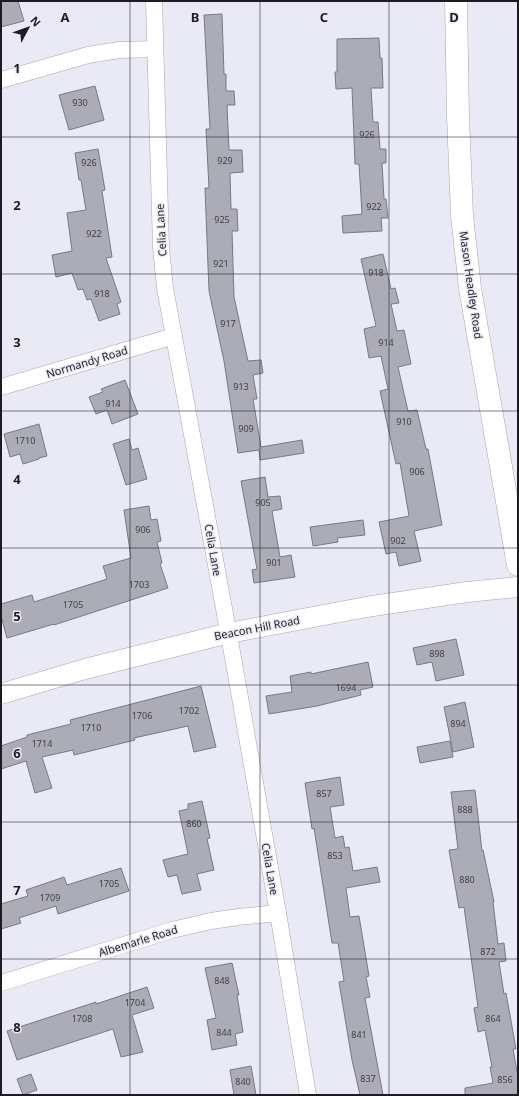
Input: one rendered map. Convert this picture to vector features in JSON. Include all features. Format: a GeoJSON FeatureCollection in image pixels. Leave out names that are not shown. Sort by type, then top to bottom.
{"type":"FeatureCollection","features":[{"type":"Feature","properties":{"kind":"main road","name":"Mason Headley Road"},"geometry":{"type":"LineString","coordinates":[[456,1],[458,116],[462,216],[470,288],[518,565]]}},
{"type":"Feature","properties":{"kind":"street","name":"Celia Lane"},"geometry":{"type":"LineString","coordinates":[[154,1],[160,247],[165,288],[229,633],[308,1095]]}},
{"type":"Feature","properties":{"kind":"street"},"geometry":{"type":"LineString","coordinates":[[1,80],[88,55],[119,50],[155,49]]}},
{"type":"Feature","properties":{"kind":"street","name":"Normandy Road"},"geometry":{"type":"LineString","coordinates":[[1,388],[174,336]]}},
{"type":"Feature","properties":{"kind":"street","name":"Beacon Hill Road"},"geometry":{"type":"LineString","coordinates":[[1,694],[85,669],[229,633],[366,608],[467,592],[518,587]]}},
{"type":"Feature","properties":{"kind":"street","name":"Albemarle Road"},"geometry":{"type":"LineString","coordinates":[[1,983],[172,930],[211,921],[278,913]]}},
{"type":"Feature","properties":{"kind":"building"},"geometry":{"type":"Polygon","coordinates":[[[1,1],[18,1],[24,21],[1,27],[1,1]]]}},
{"type":"Feature","properties":{"kind":"building"},"geometry":{"type":"Polygon","coordinates":[[[222,14],[226,91],[234,91],[235,105],[227,105],[229,150],[242,150],[243,172],[230,173],[231,209],[237,209],[238,231],[232,231],[234,297],[248,361],[261,360],[263,373],[253,375],[257,399],[253,399],[261,447],[302,440],[304,453],[260,460],[259,450],[238,453],[224,361],[209,291],[205,188],[209,188],[206,129],[210,129],[204,15],[222,14]]]}},
{"type":"Feature","properties":{"kind":"building"},"geometry":{"type":"Polygon","coordinates":[[[379,38],[380,58],[382,58],[383,88],[371,88],[373,122],[378,122],[380,149],[386,149],[386,163],[382,163],[384,199],[386,199],[388,218],[381,218],[382,231],[343,233],[342,216],[362,214],[359,164],[355,164],[352,88],[336,89],[335,72],[337,72],[337,39],[379,38]]]}},
{"type":"Feature","properties":{"kind":"building"},"geometry":{"type":"Polygon","coordinates":[[[95,86],[104,120],[69,130],[59,95],[95,86]]]}},
{"type":"Feature","properties":{"kind":"building"},"geometry":{"type":"Polygon","coordinates":[[[98,149],[105,190],[102,191],[112,257],[106,258],[121,302],[117,304],[120,314],[99,321],[91,299],[87,300],[83,289],[78,290],[72,273],[56,277],[52,255],[72,251],[67,213],[86,210],[75,153],[98,149]]]}},
{"type":"Feature","properties":{"kind":"building"},"geometry":{"type":"Polygon","coordinates":[[[383,254],[391,289],[395,288],[399,303],[391,304],[397,331],[404,330],[411,364],[398,367],[408,411],[417,410],[426,449],[428,449],[442,525],[414,531],[421,561],[399,566],[396,552],[386,554],[379,522],[409,516],[400,463],[396,464],[380,391],[388,389],[381,356],[369,358],[364,329],[376,326],[361,259],[383,254]]]}},
{"type":"Feature","properties":{"kind":"building"},"geometry":{"type":"Polygon","coordinates":[[[125,380],[138,414],[112,424],[107,410],[96,414],[89,397],[103,392],[101,389],[125,380]]]}},
{"type":"Feature","properties":{"kind":"building"},"geometry":{"type":"Polygon","coordinates":[[[39,424],[47,456],[23,464],[20,454],[10,457],[4,434],[39,424]]]}},
{"type":"Feature","properties":{"kind":"building"},"geometry":{"type":"Polygon","coordinates":[[[129,439],[132,450],[138,448],[147,479],[126,485],[113,444],[129,439]]]}},
{"type":"Feature","properties":{"kind":"building"},"geometry":{"type":"Polygon","coordinates":[[[265,477],[268,497],[280,496],[282,509],[272,511],[280,557],[291,555],[295,577],[254,583],[252,570],[257,569],[241,481],[265,477]]]}},
{"type":"Feature","properties":{"kind":"building"},"geometry":{"type":"Polygon","coordinates":[[[149,506],[151,520],[157,519],[161,541],[157,542],[162,563],[160,564],[168,588],[54,625],[7,638],[1,616],[1,604],[32,595],[34,602],[107,579],[103,566],[131,558],[124,510],[149,506]]]}},
{"type":"Feature","properties":{"kind":"building"},"geometry":{"type":"Polygon","coordinates":[[[363,520],[365,535],[337,538],[338,542],[313,546],[310,527],[363,520]]]}},
{"type":"Feature","properties":{"kind":"building"},"geometry":{"type":"Polygon","coordinates":[[[456,639],[464,675],[436,681],[432,662],[417,665],[413,648],[456,639]]]}},
{"type":"Feature","properties":{"kind":"building"},"geometry":{"type":"Polygon","coordinates":[[[368,662],[373,687],[360,690],[361,695],[317,706],[269,714],[266,696],[292,692],[290,676],[311,672],[311,674],[368,662]]]}},
{"type":"Feature","properties":{"kind":"building"},"geometry":{"type":"Polygon","coordinates":[[[201,686],[216,747],[194,752],[188,726],[134,738],[135,740],[74,755],[73,750],[42,757],[52,788],[35,793],[26,761],[1,769],[1,746],[27,737],[27,735],[71,724],[70,720],[201,686]]]}},
{"type":"Feature","properties":{"kind":"building"},"geometry":{"type":"Polygon","coordinates":[[[465,702],[474,747],[453,752],[444,707],[465,702]]]}},
{"type":"Feature","properties":{"kind":"building"},"geometry":{"type":"Polygon","coordinates":[[[450,741],[453,757],[420,763],[417,747],[450,741]]]}},
{"type":"Feature","properties":{"kind":"building"},"geometry":{"type":"Polygon","coordinates":[[[340,777],[344,805],[330,807],[335,838],[343,836],[345,848],[349,847],[353,871],[377,867],[380,882],[346,888],[350,917],[359,916],[369,976],[366,977],[370,997],[365,998],[383,1095],[360,1095],[352,1060],[339,982],[344,981],[338,943],[332,943],[314,828],[312,829],[305,783],[340,777]]]}},
{"type":"Feature","properties":{"kind":"building"},"geometry":{"type":"Polygon","coordinates":[[[475,790],[482,851],[483,850],[494,902],[498,944],[504,943],[506,961],[499,962],[504,994],[506,993],[516,1049],[513,1049],[518,1077],[518,1095],[465,1095],[465,1088],[493,1083],[490,1067],[492,1067],[485,1030],[478,1032],[474,1008],[478,1007],[464,907],[459,908],[449,850],[458,849],[451,792],[475,790]]]}},
{"type":"Feature","properties":{"kind":"building"},"geometry":{"type":"Polygon","coordinates":[[[202,801],[210,838],[207,839],[214,870],[197,874],[201,890],[182,894],[177,875],[168,877],[163,860],[188,854],[179,811],[188,809],[188,804],[202,801]]]}},
{"type":"Feature","properties":{"kind":"building"},"geometry":{"type":"Polygon","coordinates":[[[121,868],[129,891],[58,914],[56,906],[19,918],[21,923],[1,929],[1,904],[28,896],[26,890],[64,877],[67,885],[121,868]]]}},
{"type":"Feature","properties":{"kind":"building"},"geometry":{"type":"Polygon","coordinates":[[[232,963],[239,995],[237,995],[243,1032],[235,1034],[237,1045],[212,1050],[207,1020],[216,1018],[205,968],[232,963]]]}},
{"type":"Feature","properties":{"kind":"building"},"geometry":{"type":"Polygon","coordinates":[[[147,987],[154,1008],[132,1015],[143,1052],[121,1057],[113,1029],[17,1060],[7,1031],[147,987]]]}},
{"type":"Feature","properties":{"kind":"building"},"geometry":{"type":"Polygon","coordinates":[[[251,1066],[256,1095],[234,1095],[230,1070],[251,1066]]]}},
{"type":"Feature","properties":{"kind":"building"},"geometry":{"type":"Polygon","coordinates":[[[31,1074],[37,1090],[23,1095],[17,1079],[31,1074]]]}}]}
